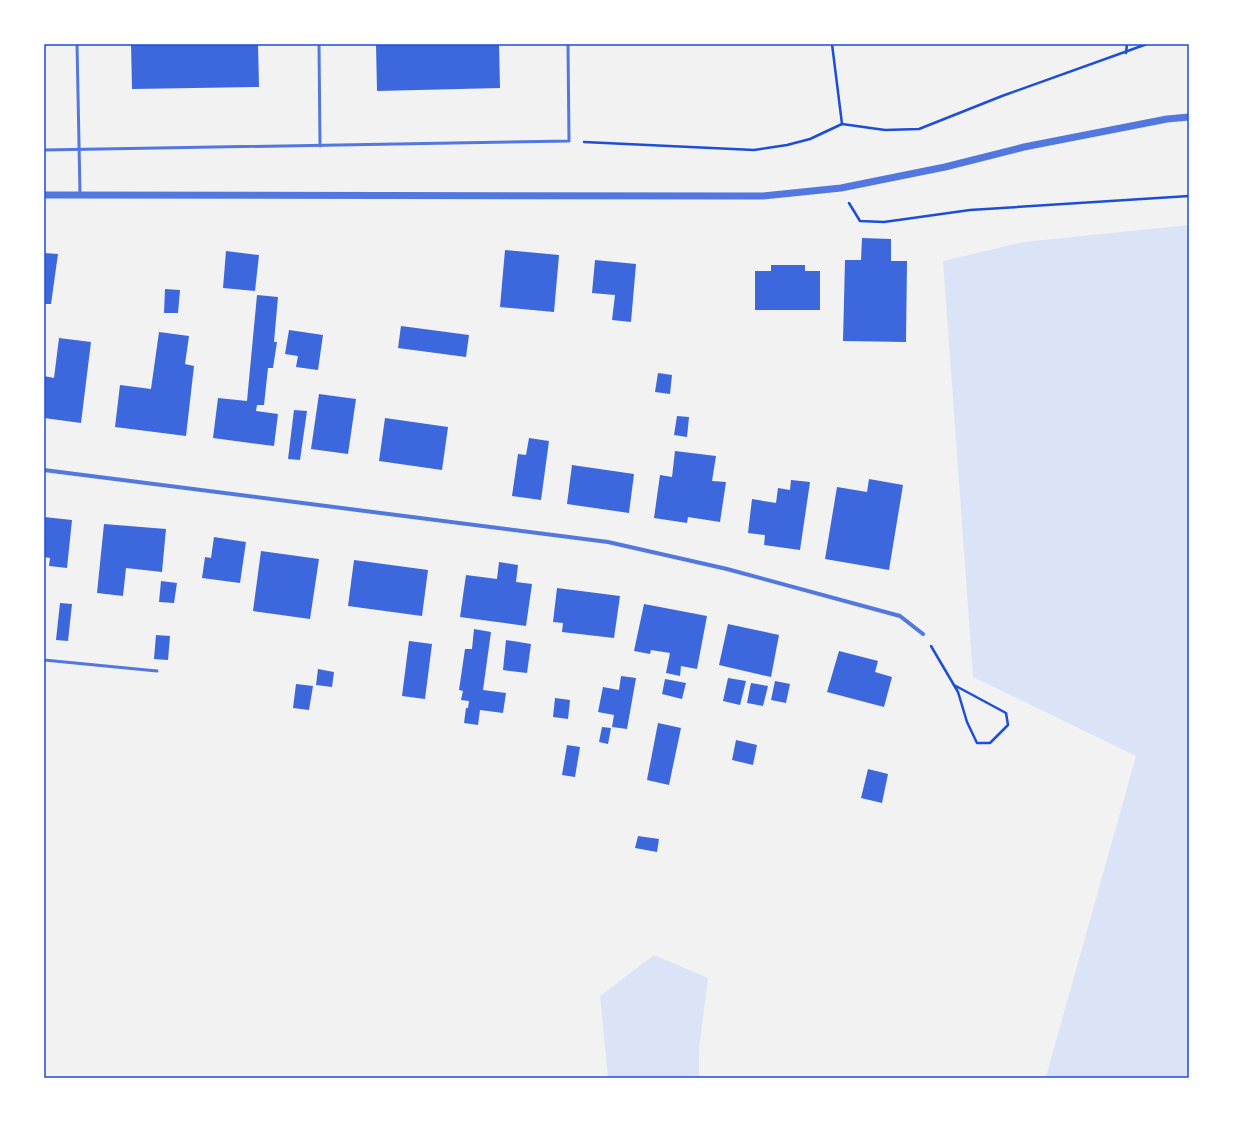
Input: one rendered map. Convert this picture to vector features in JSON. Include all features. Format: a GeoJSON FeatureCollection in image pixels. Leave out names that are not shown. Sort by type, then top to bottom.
{"type":"FeatureCollection","features":[{"type":"Feature","properties":{"kind":"street"},"geometry":{"type":"LineString","coordinates":[[44,195],[763,196],[841,188],[945,167],[1024,146],[1167,119],[1189,117]]}},
{"type":"Feature","properties":{"kind":"street"},"geometry":{"type":"LineString","coordinates":[[44,470],[608,542],[727,569],[900,616],[923,634]]}},
{"type":"Feature","properties":{"kind":"lane"},"geometry":{"type":"LineString","coordinates":[[77,44],[80,195]]}},
{"type":"Feature","properties":{"kind":"lane"},"geometry":{"type":"LineString","coordinates":[[319,44],[320,146]]}},
{"type":"Feature","properties":{"kind":"lane"},"geometry":{"type":"LineString","coordinates":[[44,150],[569,141],[568,44]]}},
{"type":"Feature","properties":{"kind":"lane"},"geometry":{"type":"LineString","coordinates":[[44,660],[157,671]]}},
{"type":"Feature","properties":{"kind":"path"},"geometry":{"type":"LineString","coordinates":[[832,44],[842,124]]}},
{"type":"Feature","properties":{"kind":"path"},"geometry":{"type":"LineString","coordinates":[[1126,53],[1127,44]]}},
{"type":"Feature","properties":{"kind":"path"},"geometry":{"type":"LineString","coordinates":[[569,141],[754,150],[787,145],[810,138],[842,124],[885,130],[919,129],[1002,96],[1126,53],[1147,44]]}},
{"type":"Feature","properties":{"kind":"path"},"geometry":{"type":"LineString","coordinates":[[841,188],[860,221],[884,222],[970,210],[1189,196]]}},
{"type":"Feature","properties":{"kind":"path"},"geometry":{"type":"LineString","coordinates":[[923,634],[954,686],[958,692],[966,722],[977,743],[990,743],[1008,725],[1006,713],[954,686]]}},
{"type":"Feature","properties":{"kind":"shaded area"},"geometry":{"type":"Polygon","coordinates":[[[1189,225],[1189,1078],[1044,1078],[1047,1073],[1136,756],[973,677],[943,261],[1023,242],[1189,225]]]}},
{"type":"Feature","properties":{"kind":"shaded area"},"geometry":{"type":"Polygon","coordinates":[[[654,955],[708,978],[699,1049],[699,1078],[608,1078],[600,996],[654,955]]]}},
{"type":"Feature","properties":{"kind":"building"},"geometry":{"type":"Polygon","coordinates":[[[131,44],[258,44],[259,87],[132,89],[131,44]]]}},
{"type":"Feature","properties":{"kind":"building"},"geometry":{"type":"Polygon","coordinates":[[[376,44],[499,44],[500,88],[377,91],[376,44]]]}},
{"type":"Feature","properties":{"kind":"building"},"geometry":{"type":"Polygon","coordinates":[[[862,238],[891,239],[891,261],[907,261],[906,342],[843,341],[845,260],[861,260],[862,238]]]}},
{"type":"Feature","properties":{"kind":"building"},"geometry":{"type":"Polygon","coordinates":[[[505,250],[559,255],[554,312],[500,307],[505,250]]]}},
{"type":"Feature","properties":{"kind":"building"},"geometry":{"type":"Polygon","coordinates":[[[226,251],[259,255],[255,291],[223,288],[226,251]]]}},
{"type":"Feature","properties":{"kind":"building"},"geometry":{"type":"Polygon","coordinates":[[[44,253],[58,254],[51,304],[44,304],[44,253]]]}},
{"type":"Feature","properties":{"kind":"building"},"geometry":{"type":"Polygon","coordinates":[[[595,260],[636,264],[631,322],[612,320],[615,295],[592,293],[595,260]]]}},
{"type":"Feature","properties":{"kind":"building"},"geometry":{"type":"Polygon","coordinates":[[[771,265],[805,265],[805,271],[820,271],[820,310],[755,310],[755,271],[771,271],[771,265]]]}},
{"type":"Feature","properties":{"kind":"building"},"geometry":{"type":"Polygon","coordinates":[[[165,289],[180,290],[178,313],[164,313],[165,289]]]}},
{"type":"Feature","properties":{"kind":"building"},"geometry":{"type":"Polygon","coordinates":[[[257,295],[278,297],[274,342],[277,342],[273,368],[268,368],[264,405],[257,405],[256,411],[278,414],[274,446],[213,438],[218,398],[247,401],[257,295]]]}},
{"type":"Feature","properties":{"kind":"building"},"geometry":{"type":"Polygon","coordinates":[[[401,326],[469,335],[466,357],[398,348],[401,326]]]}},
{"type":"Feature","properties":{"kind":"building"},"geometry":{"type":"Polygon","coordinates":[[[289,330],[323,335],[318,370],[296,367],[298,356],[285,354],[289,330]]]}},
{"type":"Feature","properties":{"kind":"building"},"geometry":{"type":"Polygon","coordinates":[[[159,332],[189,336],[185,364],[194,366],[186,436],[115,427],[120,385],[151,389],[159,332]]]}},
{"type":"Feature","properties":{"kind":"building"},"geometry":{"type":"Polygon","coordinates":[[[59,338],[91,342],[81,423],[44,418],[44,376],[54,378],[59,338]]]}},
{"type":"Feature","properties":{"kind":"building"},"geometry":{"type":"Polygon","coordinates":[[[658,373],[672,375],[670,394],[655,392],[658,373]]]}},
{"type":"Feature","properties":{"kind":"building"},"geometry":{"type":"Polygon","coordinates":[[[319,394],[356,399],[348,454],[311,449],[319,394]]]}},
{"type":"Feature","properties":{"kind":"building"},"geometry":{"type":"Polygon","coordinates":[[[294,410],[307,411],[300,460],[288,459],[294,410]]]}},
{"type":"Feature","properties":{"kind":"building"},"geometry":{"type":"Polygon","coordinates":[[[677,416],[689,417],[687,437],[674,435],[677,416]]]}},
{"type":"Feature","properties":{"kind":"building"},"geometry":{"type":"Polygon","coordinates":[[[385,418],[448,427],[442,470],[379,461],[385,418]]]}},
{"type":"Feature","properties":{"kind":"building"},"geometry":{"type":"Polygon","coordinates":[[[529,438],[549,441],[541,500],[512,496],[518,454],[526,455],[529,438]]]}},
{"type":"Feature","properties":{"kind":"building"},"geometry":{"type":"Polygon","coordinates":[[[675,451],[716,456],[712,481],[726,482],[720,522],[688,517],[687,523],[654,518],[660,475],[672,477],[675,451]]]}},
{"type":"Feature","properties":{"kind":"building"},"geometry":{"type":"Polygon","coordinates":[[[572,465],[634,474],[629,513],[567,504],[572,465]]]}},
{"type":"Feature","properties":{"kind":"building"},"geometry":{"type":"Polygon","coordinates":[[[869,479],[903,485],[889,570],[825,559],[837,487],[867,492],[869,479]]]}},
{"type":"Feature","properties":{"kind":"building"},"geometry":{"type":"Polygon","coordinates":[[[791,480],[810,482],[800,550],[764,545],[765,535],[748,533],[752,499],[776,503],[778,488],[790,490],[791,480]]]}},
{"type":"Feature","properties":{"kind":"building"},"geometry":{"type":"Polygon","coordinates":[[[44,517],[72,520],[67,568],[49,566],[50,558],[44,557],[44,517]]]}},
{"type":"Feature","properties":{"kind":"building"},"geometry":{"type":"Polygon","coordinates":[[[104,524],[166,529],[162,572],[126,568],[123,596],[97,593],[104,524]]]}},
{"type":"Feature","properties":{"kind":"building"},"geometry":{"type":"Polygon","coordinates":[[[214,537],[246,542],[240,583],[202,578],[205,557],[211,558],[214,537]]]}},
{"type":"Feature","properties":{"kind":"building"},"geometry":{"type":"Polygon","coordinates":[[[261,551],[319,559],[310,619],[253,611],[261,551]]]}},
{"type":"Feature","properties":{"kind":"building"},"geometry":{"type":"Polygon","coordinates":[[[354,560],[428,570],[422,616],[348,606],[354,560]]]}},
{"type":"Feature","properties":{"kind":"building"},"geometry":{"type":"Polygon","coordinates":[[[499,562],[518,565],[516,582],[532,584],[526,626],[460,617],[466,575],[497,579],[499,562]]]}},
{"type":"Feature","properties":{"kind":"building"},"geometry":{"type":"Polygon","coordinates":[[[161,581],[177,583],[174,603],[159,602],[161,581]]]}},
{"type":"Feature","properties":{"kind":"building"},"geometry":{"type":"Polygon","coordinates":[[[557,588],[620,596],[614,638],[562,632],[563,623],[553,622],[557,588]]]}},
{"type":"Feature","properties":{"kind":"building"},"geometry":{"type":"Polygon","coordinates":[[[60,603],[72,604],[68,641],[56,640],[60,603]]]}},
{"type":"Feature","properties":{"kind":"building"},"geometry":{"type":"Polygon","coordinates":[[[644,604],[707,616],[697,669],[681,666],[680,676],[666,673],[670,653],[651,650],[650,654],[634,651],[644,604]]]}},
{"type":"Feature","properties":{"kind":"building"},"geometry":{"type":"Polygon","coordinates":[[[728,624],[779,635],[771,677],[719,665],[728,624]]]}},
{"type":"Feature","properties":{"kind":"building"},"geometry":{"type":"Polygon","coordinates":[[[474,629],[491,632],[483,690],[506,693],[503,713],[480,710],[478,725],[464,723],[466,708],[468,708],[469,701],[461,700],[463,691],[459,690],[465,649],[472,649],[474,629]]]}},
{"type":"Feature","properties":{"kind":"building"},"geometry":{"type":"Polygon","coordinates":[[[156,635],[170,636],[168,660],[154,659],[156,635]]]}},
{"type":"Feature","properties":{"kind":"building"},"geometry":{"type":"Polygon","coordinates":[[[506,640],[531,644],[527,673],[503,670],[506,640]]]}},
{"type":"Feature","properties":{"kind":"building"},"geometry":{"type":"Polygon","coordinates":[[[409,641],[432,644],[425,699],[402,696],[409,641]]]}},
{"type":"Feature","properties":{"kind":"building"},"geometry":{"type":"Polygon","coordinates":[[[839,651],[878,661],[875,672],[892,677],[884,707],[827,692],[839,651]]]}},
{"type":"Feature","properties":{"kind":"building"},"geometry":{"type":"Polygon","coordinates":[[[318,669],[334,672],[332,687],[316,685],[318,669]]]}},
{"type":"Feature","properties":{"kind":"building"},"geometry":{"type":"Polygon","coordinates":[[[621,676],[636,678],[627,729],[612,727],[614,715],[598,712],[603,687],[619,690],[621,676]]]}},
{"type":"Feature","properties":{"kind":"building"},"geometry":{"type":"Polygon","coordinates":[[[728,678],[746,681],[740,705],[723,701],[728,678]]]}},
{"type":"Feature","properties":{"kind":"building"},"geometry":{"type":"Polygon","coordinates":[[[665,679],[686,683],[682,699],[662,694],[665,679]]]}},
{"type":"Feature","properties":{"kind":"building"},"geometry":{"type":"Polygon","coordinates":[[[775,681],[790,684],[786,703],[771,700],[775,681]]]}},
{"type":"Feature","properties":{"kind":"building"},"geometry":{"type":"Polygon","coordinates":[[[751,683],[768,686],[763,706],[747,703],[751,683]]]}},
{"type":"Feature","properties":{"kind":"building"},"geometry":{"type":"Polygon","coordinates":[[[296,684],[313,686],[309,710],[293,708],[296,684]]]}},
{"type":"Feature","properties":{"kind":"building"},"geometry":{"type":"Polygon","coordinates":[[[555,698],[570,700],[568,719],[553,717],[555,698]]]}},
{"type":"Feature","properties":{"kind":"building"},"geometry":{"type":"Polygon","coordinates":[[[658,723],[681,728],[669,785],[647,780],[658,723]]]}},
{"type":"Feature","properties":{"kind":"building"},"geometry":{"type":"Polygon","coordinates":[[[602,727],[611,728],[608,744],[599,742],[602,727]]]}},
{"type":"Feature","properties":{"kind":"building"},"geometry":{"type":"Polygon","coordinates":[[[736,740],[757,745],[753,765],[732,760],[736,740]]]}},
{"type":"Feature","properties":{"kind":"building"},"geometry":{"type":"Polygon","coordinates":[[[567,745],[580,747],[575,777],[562,775],[567,745]]]}},
{"type":"Feature","properties":{"kind":"building"},"geometry":{"type":"Polygon","coordinates":[[[868,769],[888,774],[882,803],[861,798],[868,769]]]}},
{"type":"Feature","properties":{"kind":"building"},"geometry":{"type":"Polygon","coordinates":[[[638,836],[659,839],[657,852],[635,848],[638,836]]]}}]}
